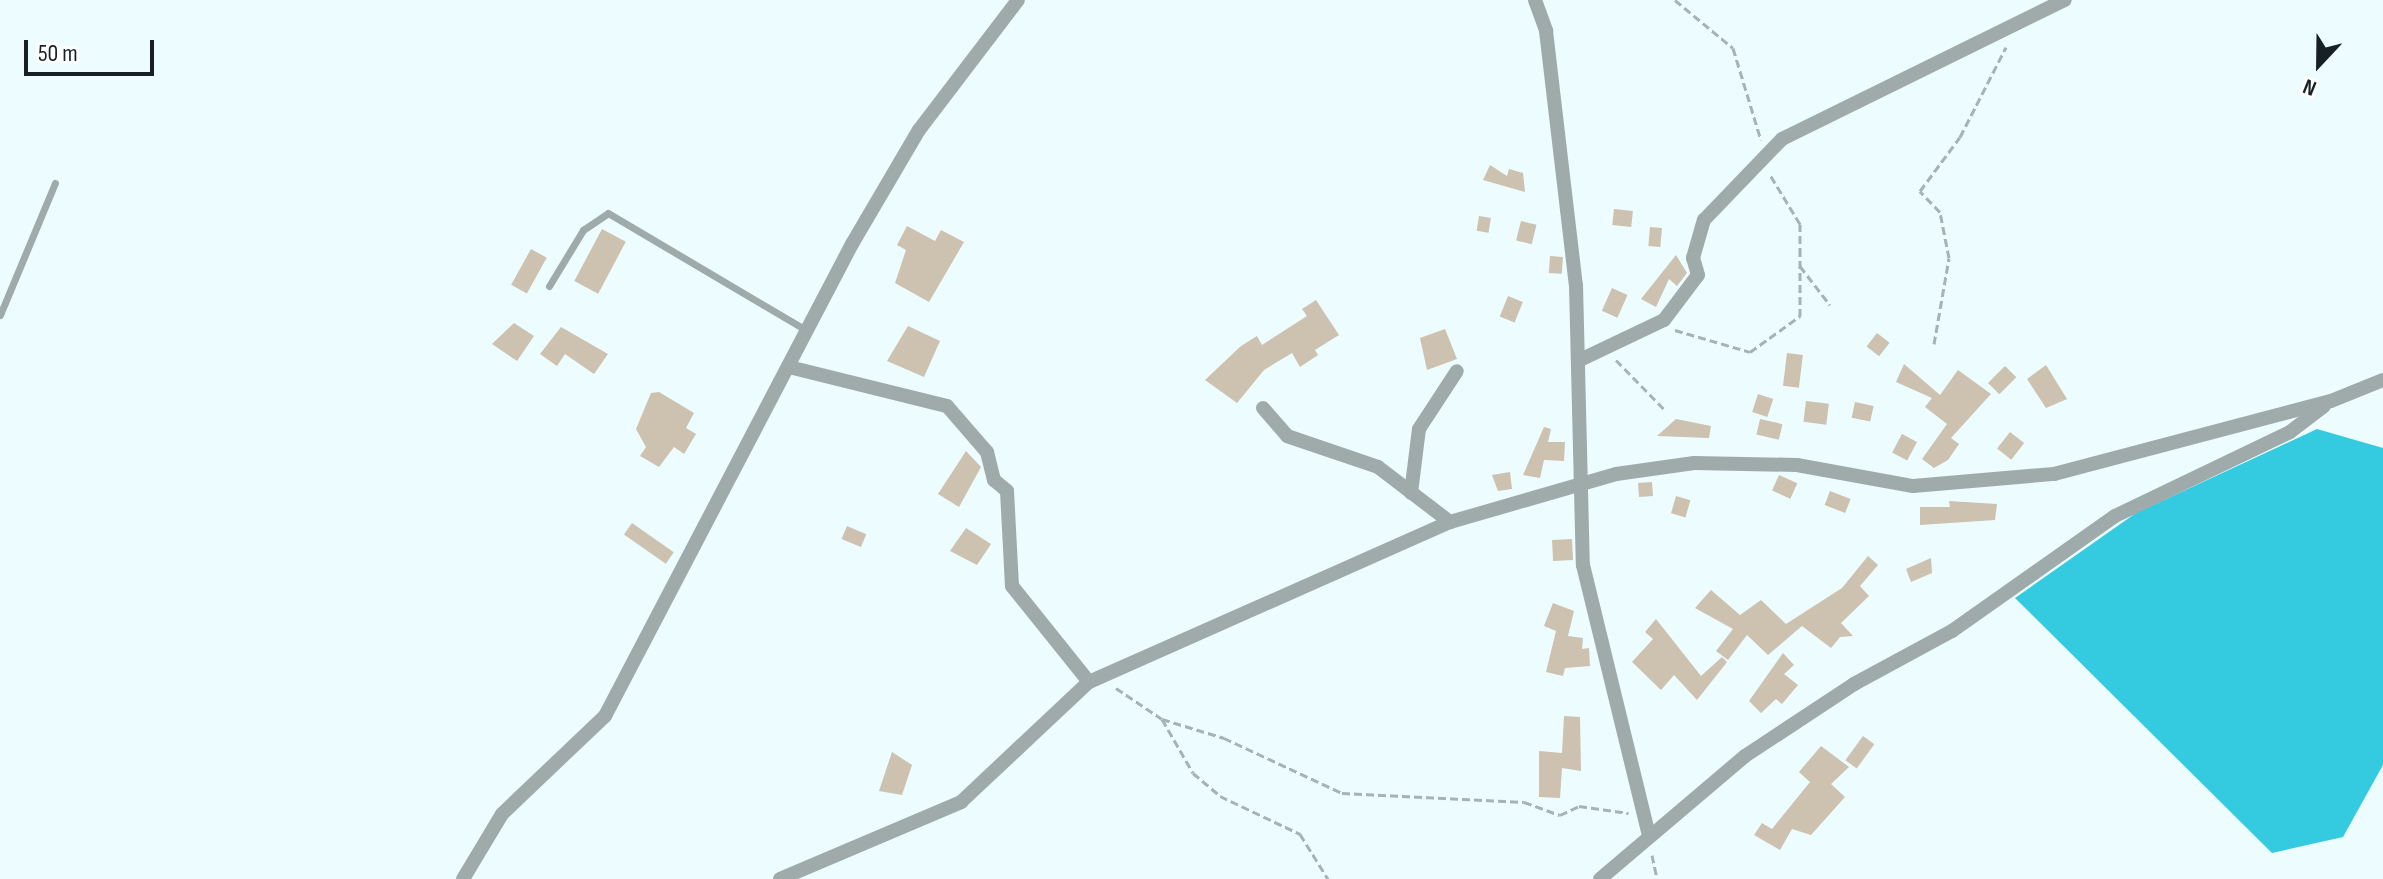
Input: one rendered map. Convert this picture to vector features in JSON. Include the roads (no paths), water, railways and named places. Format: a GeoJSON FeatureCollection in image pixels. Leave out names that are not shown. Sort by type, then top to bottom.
{"type":"FeatureCollection","features":[{"type":"Feature","properties":{"kind":"street"},"geometry":{"type":"LineString","coordinates":[[463,879],[502,814],[605,716],[806,330],[919,130],[1018,0]]}},
{"type":"Feature","properties":{"kind":"street"},"geometry":{"type":"LineString","coordinates":[[1535,0],[1562,147],[1580,360],[1583,565],[1648,832]]}},
{"type":"Feature","properties":{"kind":"street"},"geometry":{"type":"LineString","coordinates":[[1580,360],[1607,352],[1664,320],[1698,275],[1693,258],[1704,220],[1782,139],[2065,0]]}},
{"type":"Feature","properties":{"kind":"street"},"geometry":{"type":"LineString","coordinates":[[789,367],[947,406],[987,452],[994,480],[1007,491],[1012,586],[1094,679]]}},
{"type":"Feature","properties":{"kind":"street"},"geometry":{"type":"LineString","coordinates":[[1411,493],[1419,429],[1457,371]]}},
{"type":"Feature","properties":{"kind":"street"},"geometry":{"type":"LineString","coordinates":[[780,879],[961,802],[1094,679],[1450,522],[1581,484],[1694,463],[1797,465],[1913,486],[2054,474],[2331,401],[2383,380]]}},
{"type":"Feature","properties":{"kind":"street"},"geometry":{"type":"LineString","coordinates":[[1600,879],[1648,832],[1745,756],[1962,625],[2115,516],[2290,432],[2331,401]]}},
{"type":"Feature","properties":{"kind":"street"},"geometry":{"type":"LineString","coordinates":[[1263,408],[1287,436],[1378,467],[1450,522]]}},
{"type":"Feature","properties":{"kind":"lane"},"geometry":{"type":"LineString","coordinates":[[0,315],[55,183]]}},
{"type":"Feature","properties":{"kind":"lane"},"geometry":{"type":"LineString","coordinates":[[549,286],[583,230],[608,213],[806,330]]}}]}
